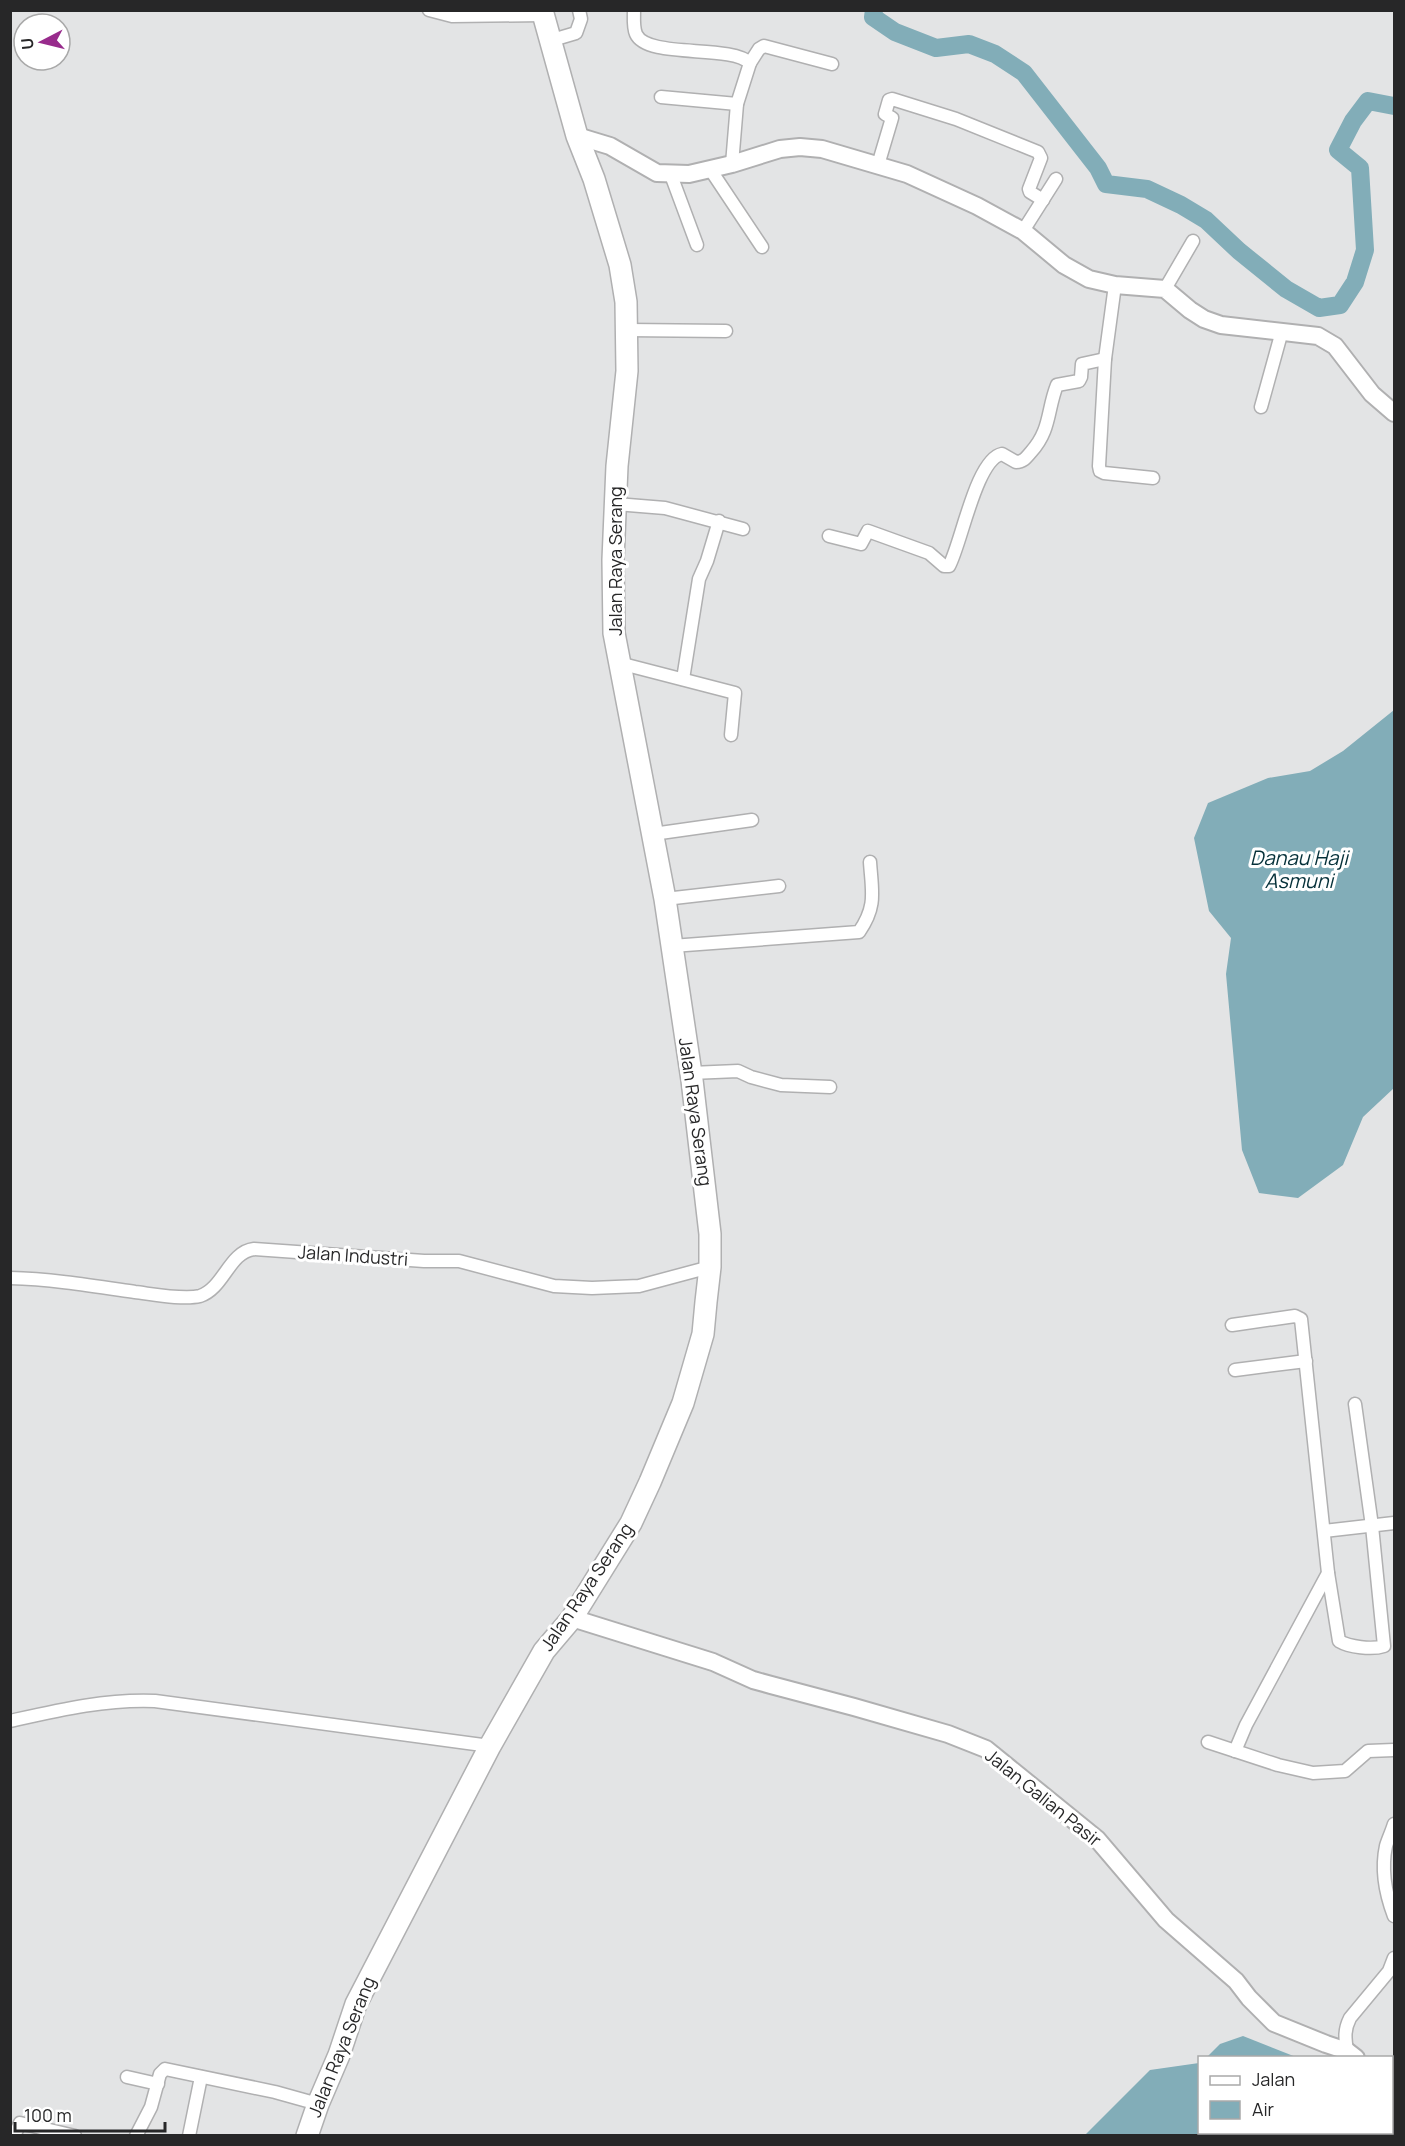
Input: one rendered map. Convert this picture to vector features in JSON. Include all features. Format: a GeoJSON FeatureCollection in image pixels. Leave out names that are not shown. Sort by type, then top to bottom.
{"type":"FeatureCollection","features":[{"type":"Feature","properties":{"kind":"highway","name":"Jalan Raya Serang"},"geometry":{"type":"LineString","coordinates":[[307,2136],[356,2004],[490,1746],[544,1651],[572,1617],[631,1523],[661,1458],[682,1403],[703,1334],[710,1267],[710,1234],[691,1073],[665,899],[614,633],[613,560],[617,466],[627,371],[626,302],[620,265],[594,179],[577,136],[542,13]]}},
{"type":"Feature","properties":{"kind":"street"},"geometry":{"type":"LineString","coordinates":[[429,10],[452,16],[542,13]]}},
{"type":"Feature","properties":{"kind":"street"},"geometry":{"type":"LineString","coordinates":[[549,41],[576,33],[581,19],[579,10]]}},
{"type":"Feature","properties":{"kind":"street"},"geometry":{"type":"LineString","coordinates":[[634,10],[635,33],[643,42],[693,52],[732,55],[750,63]]}},
{"type":"Feature","properties":{"kind":"street"},"geometry":{"type":"LineString","coordinates":[[732,164],[737,104],[750,63],[759,49],[764,46],[832,64]]}},
{"type":"Feature","properties":{"kind":"street"},"geometry":{"type":"LineString","coordinates":[[661,97],[737,104]]}},
{"type":"Feature","properties":{"kind":"street"},"geometry":{"type":"LineString","coordinates":[[879,165],[892,118],[885,114],[889,100],[892,99],[956,119],[1038,152],[1041,158],[1029,191],[1043,200]]}},
{"type":"Feature","properties":{"kind":"street"},"geometry":{"type":"LineString","coordinates":[[577,136],[610,146],[652,171],[671,175],[689,174],[780,149],[800,147],[822,149],[907,174],[977,206],[1023,231],[1064,265],[1089,279],[1115,285],[1165,289],[1190,310],[1204,319],[1221,325],[1318,336],[1335,346],[1372,394],[1395,413]]}},
{"type":"Feature","properties":{"kind":"street"},"geometry":{"type":"LineString","coordinates":[[710,169],[762,247]]}},
{"type":"Feature","properties":{"kind":"street"},"geometry":{"type":"LineString","coordinates":[[671,175],[697,245]]}},
{"type":"Feature","properties":{"kind":"street"},"geometry":{"type":"LineString","coordinates":[[1023,231],[1056,179]]}},
{"type":"Feature","properties":{"kind":"street"},"geometry":{"type":"LineString","coordinates":[[1165,289],[1193,241]]}},
{"type":"Feature","properties":{"kind":"street"},"geometry":{"type":"LineString","coordinates":[[1115,285],[1105,359],[1099,466],[1100,471],[1104,473],[1153,478]]}},
{"type":"Feature","properties":{"kind":"street"},"geometry":{"type":"LineString","coordinates":[[627,330],[726,331]]}},
{"type":"Feature","properties":{"kind":"street"},"geometry":{"type":"LineString","coordinates":[[1261,407],[1282,331]]}},
{"type":"Feature","properties":{"kind":"street"},"geometry":{"type":"LineString","coordinates":[[830,536],[861,544],[868,531],[929,553],[944,566],[949,566],[963,521],[985,470],[993,458],[1002,454],[1016,462],[1024,459],[1036,446],[1045,431],[1057,385],[1079,381],[1082,377],[1082,364],[1105,359]]}},
{"type":"Feature","properties":{"kind":"street"},"geometry":{"type":"LineString","coordinates":[[616,504],[665,508],[743,528]]}},
{"type":"Feature","properties":{"kind":"street"},"geometry":{"type":"LineString","coordinates":[[683,679],[699,579],[719,521]]}},
{"type":"Feature","properties":{"kind":"street"},"geometry":{"type":"LineString","coordinates":[[619,663],[735,693],[731,735]]}},
{"type":"Feature","properties":{"kind":"street"},"geometry":{"type":"LineString","coordinates":[[653,834],[752,820]]}},
{"type":"Feature","properties":{"kind":"street"},"geometry":{"type":"LineString","coordinates":[[672,946],[859,932],[869,917],[873,899],[870,862]]}},
{"type":"Feature","properties":{"kind":"street"},"geometry":{"type":"LineString","coordinates":[[665,899],[779,886]]}},
{"type":"Feature","properties":{"kind":"street"},"geometry":{"type":"LineString","coordinates":[[691,1073],[738,1071],[781,1085],[830,1087]]}},
{"type":"Feature","properties":{"kind":"street","name":"Jalan Industri"},"geometry":{"type":"LineString","coordinates":[[10,1278],[48,1280],[158,1295],[199,1296],[213,1290],[243,1252],[254,1249],[424,1261],[459,1261],[554,1286],[573,1287],[639,1286],[710,1267]]}},
{"type":"Feature","properties":{"kind":"street"},"geometry":{"type":"LineString","coordinates":[[1232,1325],[1299,1317],[1306,1361],[1328,1573],[1339,1641],[1379,1648],[1384,1646],[1372,1526],[1355,1404]]}},
{"type":"Feature","properties":{"kind":"street"},"geometry":{"type":"LineString","coordinates":[[1235,1370],[1306,1361]]}},
{"type":"Feature","properties":{"kind":"street"},"geometry":{"type":"LineString","coordinates":[[1324,1530],[1395,1523]]}},
{"type":"Feature","properties":{"kind":"street"},"geometry":{"type":"LineString","coordinates":[[1235,1751],[1246,1725],[1328,1573]]}},
{"type":"Feature","properties":{"kind":"street","name":"Jalan Galian Pasir"},"geometry":{"type":"LineString","coordinates":[[572,1617],[714,1662],[762,1683],[948,1734],[986,1749],[1096,1839],[1166,1920],[1228,1974],[1274,2023],[1352,2054]]}},
{"type":"Feature","properties":{"kind":"street"},"geometry":{"type":"LineString","coordinates":[[10,1721],[66,1708],[109,1701],[136,1700],[490,1746]]}},
{"type":"Feature","properties":{"kind":"street"},"geometry":{"type":"LineString","coordinates":[[1208,1742],[1303,1772],[1324,1773],[1345,1771],[1368,1751],[1395,1750]]}},
{"type":"Feature","properties":{"kind":"street"},"geometry":{"type":"LineString","coordinates":[[1395,1824],[1386,1847],[1384,1866],[1389,1902],[1395,1916]]}},
{"type":"Feature","properties":{"kind":"street"},"geometry":{"type":"LineString","coordinates":[[1352,2054],[1344,2037],[1350,2018],[1389,1971],[1395,1958]]}},
{"type":"Feature","properties":{"kind":"street"},"geometry":{"type":"LineString","coordinates":[[136,2136],[152,2107],[160,2074],[165,2069],[318,2103]]}},
{"type":"Feature","properties":{"kind":"street"},"geometry":{"type":"LineString","coordinates":[[126,2077],[158,2084]]}},
{"type":"Feature","properties":{"kind":"street"},"geometry":{"type":"LineString","coordinates":[[189,2136],[201,2077]]}},
{"type":"Feature","properties":{"kind":"street"},"geometry":{"type":"LineString","coordinates":[[14,2136],[20,2123],[75,2136]]}},
{"type":"Feature","properties":{"kind":"water","name":"Danau Haji Asmuni"},"geometry":{"type":"Polygon","coordinates":[[[1394,710],[1394,1088],[1363,1117],[1343,1165],[1298,1198],[1259,1193],[1242,1150],[1226,974],[1231,938],[1209,911],[1194,838],[1208,803],[1268,778],[1310,771],[1343,751],[1394,710]]]}},
{"type":"Feature","properties":{"kind":"water"},"geometry":{"type":"Polygon","coordinates":[[[1243,2036],[1293,2056],[1208,2056],[1220,2044],[1243,2036]]]}},
{"type":"Feature","properties":{"kind":"water"},"geometry":{"type":"Polygon","coordinates":[[[1198,2063],[1198,2134],[1356,2135],[1085,2135],[1150,2070],[1198,2063]]]}},
{"type":"Feature","properties":{"kind":"waterway"},"geometry":{"type":"LineString","coordinates":[[874,10],[873,17],[895,32],[936,48],[969,44],[995,54],[1024,73],[1098,168],[1106,184],[1147,189],[1181,205],[1206,220],[1239,251],[1286,289],[1319,308],[1340,305],[1355,282],[1365,250],[1360,168],[1338,150],[1353,121],[1368,101],[1394,106]]}}]}
